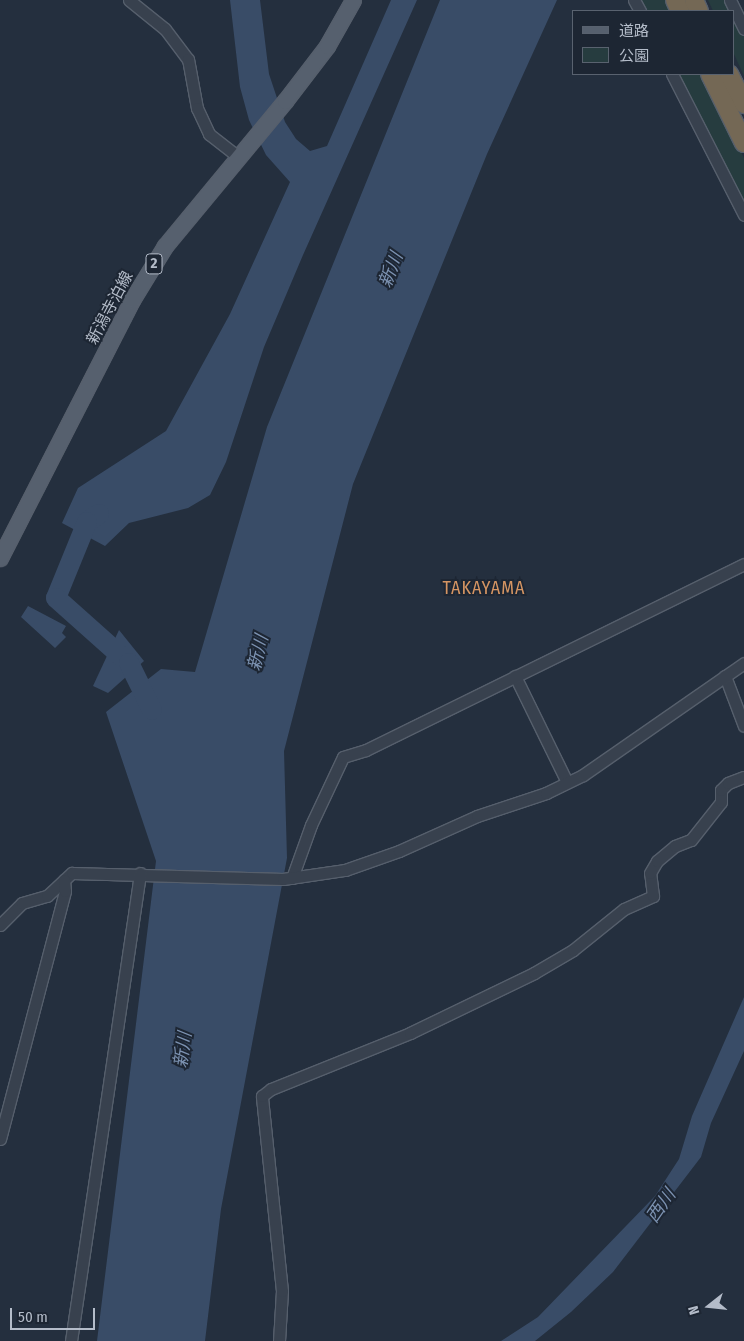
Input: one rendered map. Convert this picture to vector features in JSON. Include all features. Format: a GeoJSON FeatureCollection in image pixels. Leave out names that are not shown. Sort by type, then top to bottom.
{"type":"FeatureCollection","features":[{"type":"Feature","properties":{"kind":"highway"},"geometry":{"type":"LineString","coordinates":[[710,75],[744,143]]}},
{"type":"Feature","properties":{"kind":"highway"},"geometry":{"type":"LineString","coordinates":[[730,75],[744,104]]}},
{"type":"Feature","properties":{"kind":"main road","name":"新潟寺泊線"},"geometry":{"type":"LineString","coordinates":[[0,558],[132,300],[165,246],[327,46],[354,0]]}},
{"type":"Feature","properties":{"kind":"street"},"geometry":{"type":"LineString","coordinates":[[129,0],[165,29],[188,59],[197,108],[210,134],[238,157]]}},
{"type":"Feature","properties":{"kind":"street"},"geometry":{"type":"LineString","coordinates":[[730,0],[744,29]]}},
{"type":"Feature","properties":{"kind":"street"},"geometry":{"type":"LineString","coordinates":[[673,75],[744,215]]}},
{"type":"Feature","properties":{"kind":"street"},"geometry":{"type":"LineString","coordinates":[[287,878],[343,757],[366,750],[744,564]]}},
{"type":"Feature","properties":{"kind":"street"},"geometry":{"type":"LineString","coordinates":[[0,925],[22,903],[47,896],[68,877],[140,873],[287,878],[345,870],[399,851],[478,816],[546,793],[600,765],[744,664]]}},
{"type":"Feature","properties":{"kind":"street"},"geometry":{"type":"LineString","coordinates":[[515,676],[567,782]]}},
{"type":"Feature","properties":{"kind":"street"},"geometry":{"type":"LineString","coordinates":[[725,676],[744,726]]}},
{"type":"Feature","properties":{"kind":"street"},"geometry":{"type":"LineString","coordinates":[[279,1341],[282,1291],[262,1096],[271,1089],[410,1033],[534,973],[573,950],[624,909],[653,896],[650,873],[657,861],[675,846],[691,840],[721,802],[721,790],[728,783],[744,777]]}},
{"type":"Feature","properties":{"kind":"street"},"geometry":{"type":"LineString","coordinates":[[71,1341],[140,873]]}},
{"type":"Feature","properties":{"kind":"street"},"geometry":{"type":"LineString","coordinates":[[0,1139],[68,877]]}},
{"type":"Feature","properties":{"kind":"green space"},"geometry":{"type":"Polygon","coordinates":[[[640,0],[666,0],[672,10],[645,10],[640,0]]]}},
{"type":"Feature","properties":{"kind":"green space"},"geometry":{"type":"Polygon","coordinates":[[[708,0],[727,0],[732,10],[713,10],[708,0]]]}},
{"type":"Feature","properties":{"kind":"green space"},"geometry":{"type":"Polygon","coordinates":[[[734,14],[744,34],[744,76],[734,54],[734,14]]]}},
{"type":"Feature","properties":{"kind":"green space"},"geometry":{"type":"Polygon","coordinates":[[[677,75],[702,75],[744,158],[744,205],[677,75]]]}},
{"type":"Feature","properties":{"kind":"water"},"geometry":{"type":"Polygon","coordinates":[[[230,0],[260,0],[269,74],[285,122],[296,139],[310,151],[327,146],[391,0],[417,0],[264,347],[226,462],[210,495],[188,508],[129,523],[105,546],[62,523],[78,488],[166,431],[230,314],[290,182],[266,155],[249,120],[240,87],[230,0]]]}},
{"type":"Feature","properties":{"kind":"water","name":"新川"},"geometry":{"type":"Polygon","coordinates":[[[440,0],[557,0],[487,154],[353,484],[284,751],[287,858],[221,1209],[205,1341],[97,1341],[156,861],[106,712],[161,669],[195,672],[267,427],[440,0]]]}},
{"type":"Feature","properties":{"kind":"water"},"geometry":{"type":"Polygon","coordinates":[[[28,606],[66,626],[62,633],[66,637],[55,648],[21,617],[28,606]]]}},
{"type":"Feature","properties":{"kind":"water"},"geometry":{"type":"Polygon","coordinates":[[[119,630],[144,661],[108,693],[93,686],[119,630]]]}},
{"type":"Feature","properties":{"kind":"water","name":"西川"},"geometry":{"type":"Polygon","coordinates":[[[744,997],[744,1051],[711,1123],[701,1157],[613,1272],[571,1312],[535,1341],[501,1341],[538,1317],[655,1196],[679,1159],[692,1116],[744,997]]]}},
{"type":"Feature","properties":{"kind":"waterway"},"geometry":{"type":"LineString","coordinates":[[99,514],[87,522],[56,598],[129,663],[152,710]]}},
{"type":"Feature","properties":{"kind":"district","name":"TAKAYAMA"},"geometry":{"type":"Point","coordinates":[484,588]}}]}
